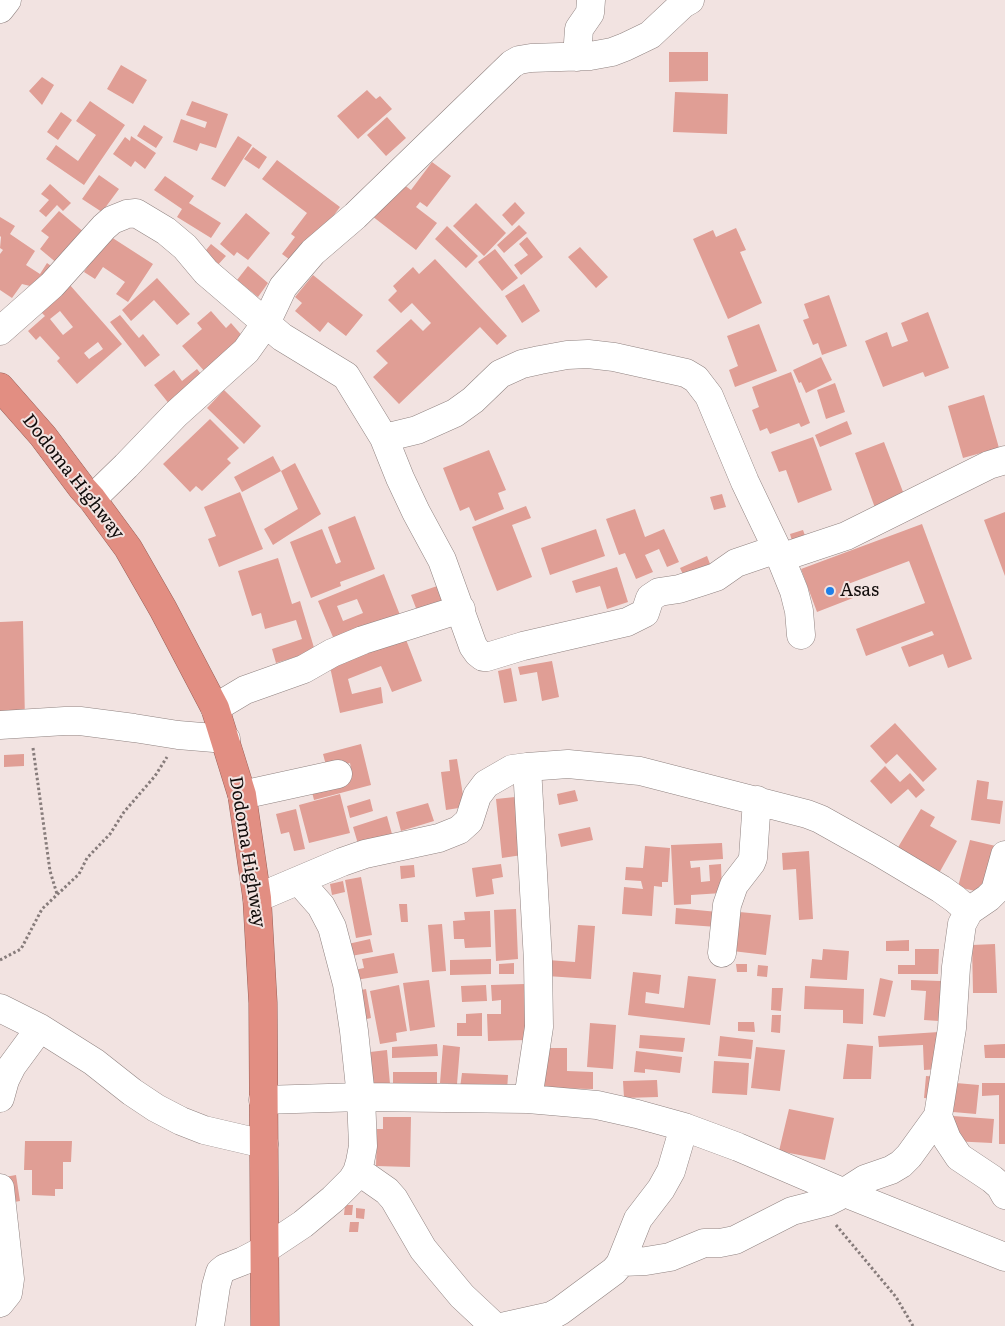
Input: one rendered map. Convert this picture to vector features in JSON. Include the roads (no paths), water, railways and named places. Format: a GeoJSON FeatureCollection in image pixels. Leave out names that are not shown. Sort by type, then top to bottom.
{"type":"FeatureCollection","features":[{"type":"Feature","properties":{"kind":"highway","name":"Dodoma Highway"},"geometry":{"type":"LineString","coordinates":[[0,387],[43,436],[128,548],[163,609],[215,708],[242,795],[257,898],[263,1003],[265,1326]]}},
{"type":"Feature","properties":{"kind":"street"},"geometry":{"type":"LineString","coordinates":[[0,9],[7,0]]}},
{"type":"Feature","properties":{"kind":"street"},"geometry":{"type":"LineString","coordinates":[[577,57],[579,29],[591,10],[591,0]]}},
{"type":"Feature","properties":{"kind":"street"},"geometry":{"type":"LineString","coordinates":[[92,499],[176,414],[246,351],[266,323],[283,287],[313,252],[355,216],[512,64],[519,60],[531,58],[577,57],[612,52],[650,35],[683,4],[690,0]]}},
{"type":"Feature","properties":{"kind":"street"},"geometry":{"type":"LineString","coordinates":[[0,331],[52,285],[109,222],[132,212],[140,214],[166,231],[185,248],[206,272],[282,337],[346,376],[384,438],[416,512],[442,560],[474,646],[481,656],[487,657],[523,646],[636,619],[645,612],[649,599],[659,592],[691,586],[716,577],[736,563],[846,536],[989,465],[1005,460]]}},
{"type":"Feature","properties":{"kind":"street"},"geometry":{"type":"LineString","coordinates":[[384,438],[416,430],[455,413],[473,400],[500,374],[522,364],[540,360],[567,355],[588,354],[614,357],[686,373],[696,379],[709,396],[794,591],[799,611],[801,635]]}},
{"type":"Feature","properties":{"kind":"street"},"geometry":{"type":"LineString","coordinates":[[215,708],[245,690],[304,669],[332,653],[363,640],[461,609]]}},
{"type":"Feature","properties":{"kind":"street"},"geometry":{"type":"LineString","coordinates":[[0,725],[65,720],[134,728],[178,736],[226,739]]}},
{"type":"Feature","properties":{"kind":"street"},"geometry":{"type":"LineString","coordinates":[[257,898],[365,854],[439,838],[459,830],[469,821],[477,796],[486,784],[512,769],[568,764],[640,771],[757,800],[820,819],[941,889],[969,911]]}},
{"type":"Feature","properties":{"kind":"street"},"geometry":{"type":"LineString","coordinates":[[527,767],[538,961],[539,1027],[528,1099]]}},
{"type":"Feature","properties":{"kind":"street"},"geometry":{"type":"LineString","coordinates":[[242,795],[338,774]]}},
{"type":"Feature","properties":{"kind":"street"},"geometry":{"type":"LineString","coordinates":[[722,953],[727,905],[734,885],[753,858],[757,800]]}},
{"type":"Feature","properties":{"kind":"street"},"geometry":{"type":"LineString","coordinates":[[622,1262],[670,1257],[704,1243],[720,1243],[735,1240],[792,1211],[827,1202],[845,1193],[865,1179],[886,1172],[900,1164],[916,1148],[938,1116],[952,1028],[959,937],[962,924],[969,911],[995,891],[1005,855]]}},
{"type":"Feature","properties":{"kind":"street"},"geometry":{"type":"LineString","coordinates":[[210,1326],[220,1272],[264,1250],[303,1224],[333,1199],[352,1180],[357,1172],[363,1146],[361,1097],[347,984],[332,926],[322,906],[299,881]]}},
{"type":"Feature","properties":{"kind":"street"},"geometry":{"type":"LineString","coordinates":[[0,1008],[40,1028],[94,1062],[132,1092],[181,1122],[204,1130],[264,1144]]}},
{"type":"Feature","properties":{"kind":"street"},"geometry":{"type":"LineString","coordinates":[[0,1098],[5,1080],[12,1066],[40,1028]]}},
{"type":"Feature","properties":{"kind":"street"},"geometry":{"type":"LineString","coordinates":[[263,1100],[361,1097],[528,1099],[596,1106],[637,1114],[684,1127],[738,1147],[845,1193],[1005,1254]]}},
{"type":"Feature","properties":{"kind":"street"},"geometry":{"type":"LineString","coordinates":[[938,1116],[947,1139],[955,1151],[967,1163],[1000,1186],[1005,1196]]}},
{"type":"Feature","properties":{"kind":"street"},"geometry":{"type":"LineString","coordinates":[[506,1326],[551,1316],[614,1271],[622,1262],[638,1219],[661,1189],[671,1171],[684,1127]]}},
{"type":"Feature","properties":{"kind":"street"},"geometry":{"type":"LineString","coordinates":[[357,1172],[387,1191],[423,1249],[462,1296],[494,1326]]}},
{"type":"Feature","properties":{"kind":"street"},"geometry":{"type":"LineString","coordinates":[[0,1188],[10,1279],[8,1293],[0,1303]]}},
{"type":"Feature","properties":{"kind":"place","name":"Asas"},"geometry":{"type":"Point","coordinates":[830,591]}}]}
